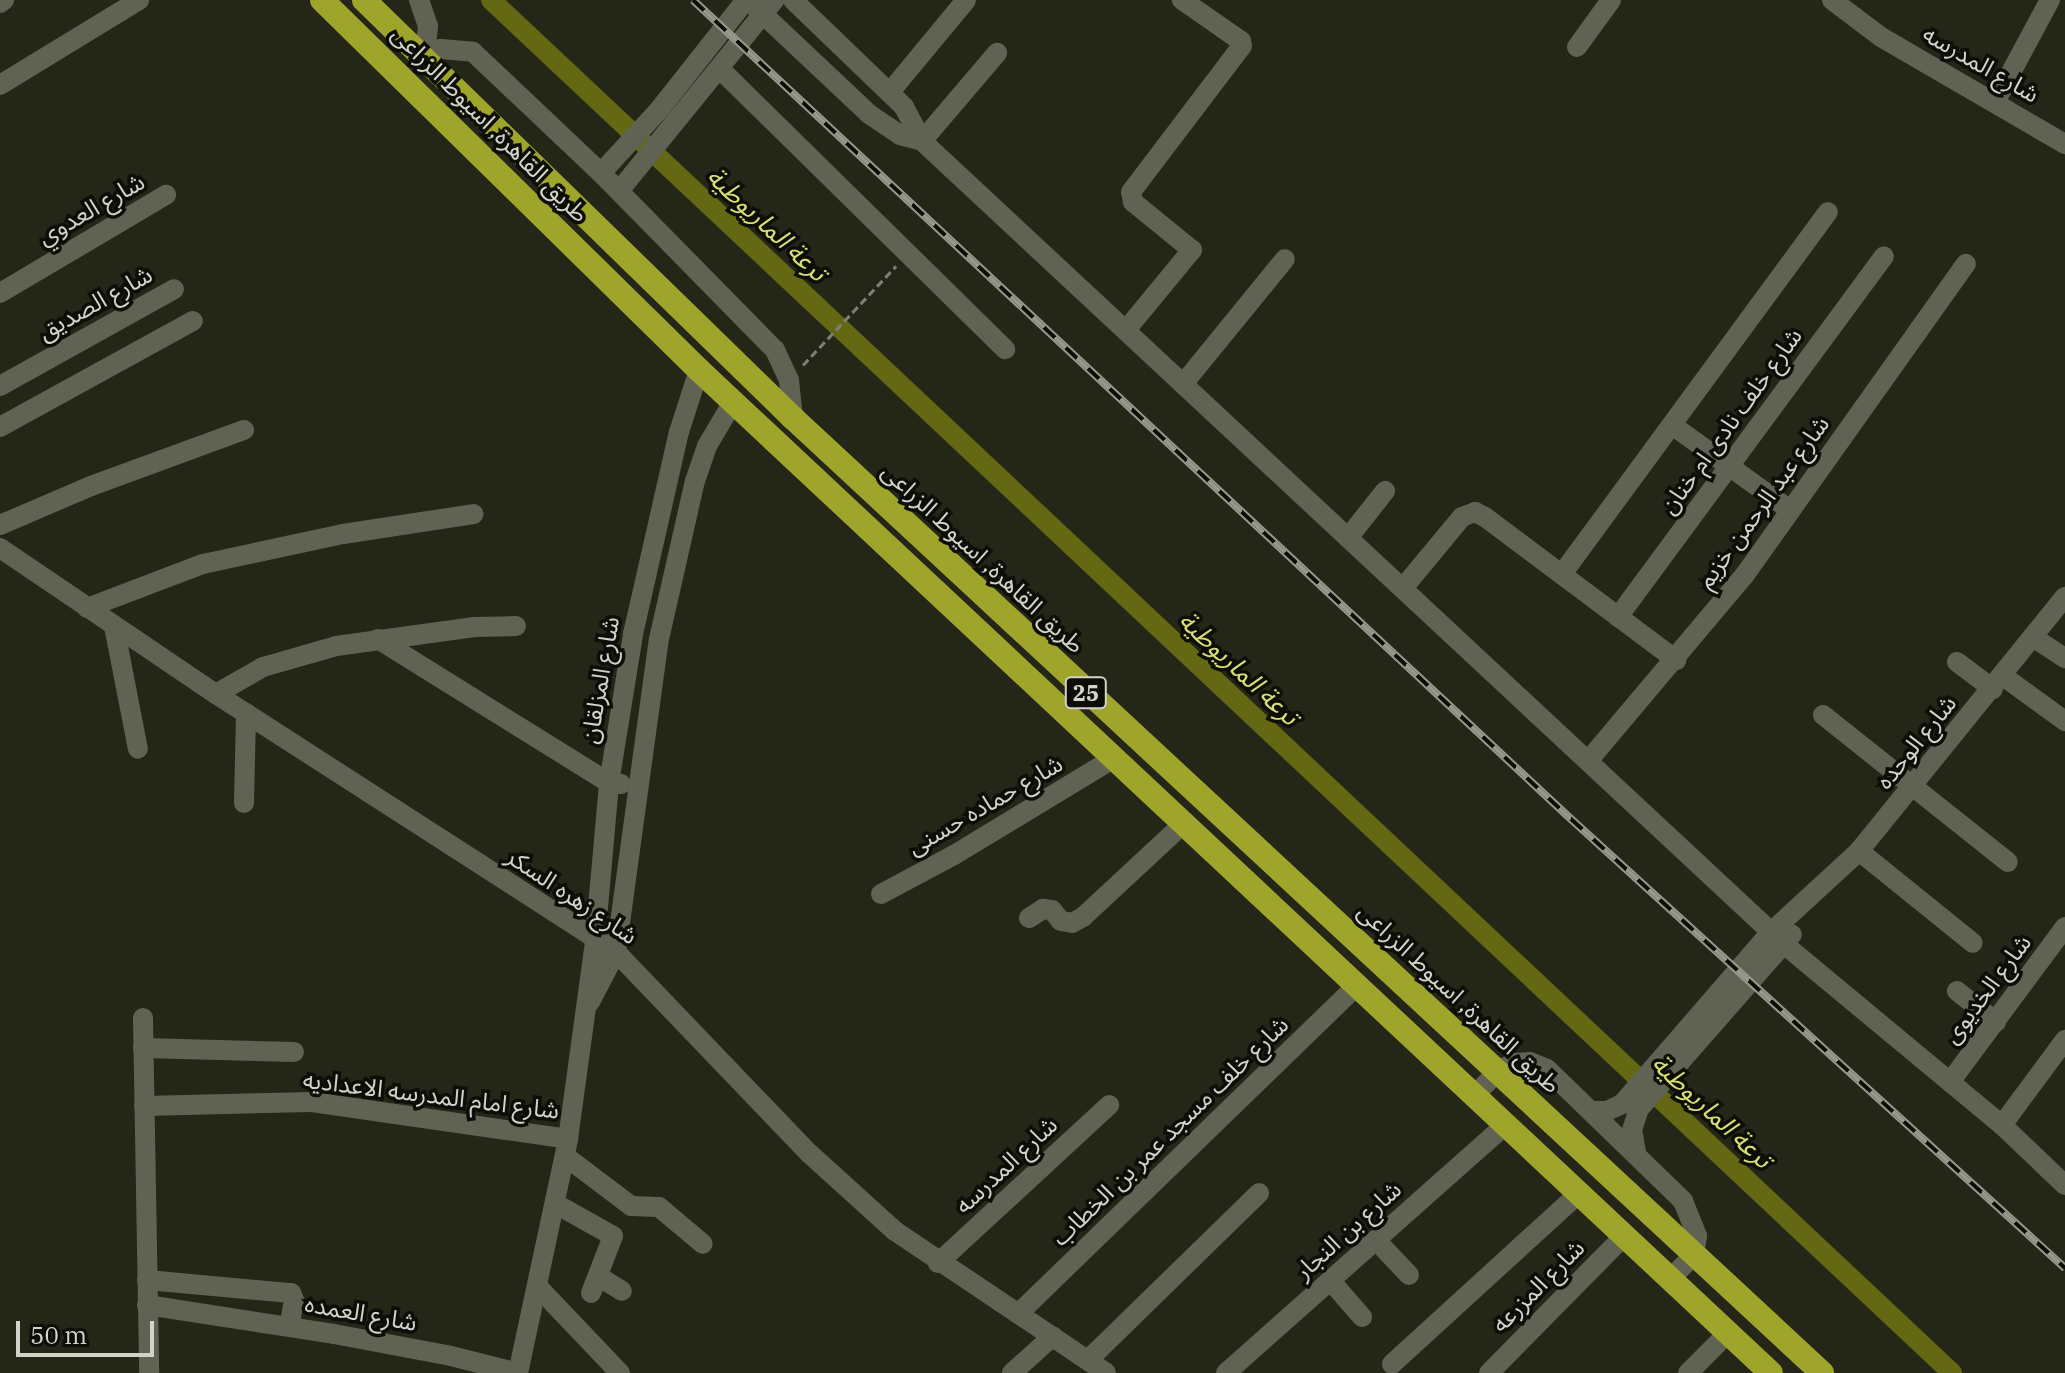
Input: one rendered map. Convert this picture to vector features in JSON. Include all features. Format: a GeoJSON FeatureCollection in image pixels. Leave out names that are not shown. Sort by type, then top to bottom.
{"type":"FeatureCollection","features":[{"type":"Feature","properties":{"kind":"highway","name":"طريق القاهرة, اسيوط الزراعى"},"geometry":{"type":"LineString","coordinates":[[322,0],[404,76],[699,370],[1771,1373]]}},
{"type":"Feature","properties":{"kind":"highway","name":"طريق القاهرة, اسيوط الزراعى"},"geometry":{"type":"LineString","coordinates":[[364,0],[793,418],[1822,1373]]}},
{"type":"Feature","properties":{"kind":"highway"},"geometry":{"type":"LineString","coordinates":[[404,76],[425,57]]}},
{"type":"Feature","properties":{"kind":"highway"},"geometry":{"type":"LineString","coordinates":[[778,442],[793,418]]}},
{"type":"Feature","properties":{"kind":"street"},"geometry":{"type":"LineString","coordinates":[[0,85],[139,0]]}},
{"type":"Feature","properties":{"kind":"street"},"geometry":{"type":"LineString","coordinates":[[419,0],[428,26],[425,57]]}},
{"type":"Feature","properties":{"kind":"street"},"geometry":{"type":"LineString","coordinates":[[624,184],[747,0],[769,7],[869,114],[900,135],[922,141]]}},
{"type":"Feature","properties":{"kind":"street"},"geometry":{"type":"LineString","coordinates":[[793,0],[890,92],[913,120],[922,141],[1348,538],[1778,938],[2002,1125],[2065,1185]]}},
{"type":"Feature","properties":{"kind":"street"},"geometry":{"type":"LineString","coordinates":[[890,92],[966,0]]}},
{"type":"Feature","properties":{"kind":"street"},"geometry":{"type":"LineString","coordinates":[[1126,330],[1192,250],[1133,202],[1131,192],[1242,46],[1241,41],[1182,0]]}},
{"type":"Feature","properties":{"kind":"street"},"geometry":{"type":"LineString","coordinates":[[1577,47],[1611,0]]}},
{"type":"Feature","properties":{"kind":"street","name":"شارع المدرسه"},"geometry":{"type":"LineString","coordinates":[[1832,0],[1881,37],[2065,144]]}},
{"type":"Feature","properties":{"kind":"street"},"geometry":{"type":"LineString","coordinates":[[1995,102],[2050,0]]}},
{"type":"Feature","properties":{"kind":"street"},"geometry":{"type":"LineString","coordinates":[[608,166],[720,69],[769,7]]}},
{"type":"Feature","properties":{"kind":"street"},"geometry":{"type":"LineString","coordinates":[[425,57],[441,49],[473,52],[608,166],[775,350],[789,380],[793,418]]}},
{"type":"Feature","properties":{"kind":"street"},"geometry":{"type":"LineString","coordinates":[[922,141],[997,53]]}},
{"type":"Feature","properties":{"kind":"street"},"geometry":{"type":"LineString","coordinates":[[720,69],[1005,349]]}},
{"type":"Feature","properties":{"kind":"street","name":"شارع العدوي"},"geometry":{"type":"LineString","coordinates":[[0,293],[166,195]]}},
{"type":"Feature","properties":{"kind":"street"},"geometry":{"type":"LineString","coordinates":[[1562,574],[1828,212]]}},
{"type":"Feature","properties":{"kind":"street","name":"شارع خلف نادى ام خنان"},"geometry":{"type":"LineString","coordinates":[[1618,617],[1884,256]]}},
{"type":"Feature","properties":{"kind":"street"},"geometry":{"type":"LineString","coordinates":[[1183,384],[1285,259]]}},
{"type":"Feature","properties":{"kind":"street","name":"شارع عبد الرحمن خزيم"},"geometry":{"type":"LineString","coordinates":[[1588,761],[1744,576],[1966,264]]}},
{"type":"Feature","properties":{"kind":"street","name":"شارع الصديق"},"geometry":{"type":"LineString","coordinates":[[0,386],[174,289]]}},
{"type":"Feature","properties":{"kind":"street"},"geometry":{"type":"LineString","coordinates":[[0,427],[193,321]]}},
{"type":"Feature","properties":{"kind":"street","name":"شارع المزلقان"},"geometry":{"type":"LineString","coordinates":[[518,1373],[566,1147],[595,941],[609,783],[633,634],[679,432],[699,370]]}},
{"type":"Feature","properties":{"kind":"street","name":"شارع المزلقان"},"geometry":{"type":"LineString","coordinates":[[587,1005],[616,952],[659,639],[695,481],[707,446],[733,402]]}},
{"type":"Feature","properties":{"kind":"street"},"geometry":{"type":"LineString","coordinates":[[1672,425],[1790,510]]}},
{"type":"Feature","properties":{"kind":"street"},"geometry":{"type":"LineString","coordinates":[[0,525],[91,486],[244,430]]}},
{"type":"Feature","properties":{"kind":"street"},"geometry":{"type":"LineString","coordinates":[[679,432],[707,446]]}},
{"type":"Feature","properties":{"kind":"street"},"geometry":{"type":"LineString","coordinates":[[1348,538],[1385,491]]}},
{"type":"Feature","properties":{"kind":"street"},"geometry":{"type":"LineString","coordinates":[[1403,588],[1468,513],[1485,517],[1676,660]]}},
{"type":"Feature","properties":{"kind":"street"},"geometry":{"type":"LineString","coordinates":[[87,608],[203,564],[327,537],[473,514]]}},
{"type":"Feature","properties":{"kind":"street","name":"شارع زهره السكر"},"geometry":{"type":"LineString","coordinates":[[0,548],[216,694],[616,952],[810,1154],[895,1231],[938,1263],[1019,1313],[1106,1373]]}},
{"type":"Feature","properties":{"kind":"street"},"geometry":{"type":"LineString","coordinates":[[0,572],[21,561]]}},
{"type":"Feature","properties":{"kind":"street","name":"شارع الوحده"},"geometry":{"type":"LineString","coordinates":[[1591,1111],[1607,1111],[1633,1103],[1778,938],[1798,910],[1859,851],[1914,787],[2065,597]]}},
{"type":"Feature","properties":{"kind":"street"},"geometry":{"type":"LineString","coordinates":[[114,626],[138,749]]}},
{"type":"Feature","properties":{"kind":"street"},"geometry":{"type":"LineString","coordinates":[[216,694],[263,667],[287,658],[378,639],[516,626]]}},
{"type":"Feature","properties":{"kind":"street"},"geometry":{"type":"LineString","coordinates":[[633,634],[659,639]]}},
{"type":"Feature","properties":{"kind":"street"},"geometry":{"type":"LineString","coordinates":[[2034,638],[2065,658]]}},
{"type":"Feature","properties":{"kind":"street"},"geometry":{"type":"LineString","coordinates":[[378,639],[609,783],[637,786]]}},
{"type":"Feature","properties":{"kind":"street"},"geometry":{"type":"LineString","coordinates":[[1957,662],[2065,721]]}},
{"type":"Feature","properties":{"kind":"street"},"geometry":{"type":"LineString","coordinates":[[244,803],[246,713]]}},
{"type":"Feature","properties":{"kind":"street"},"geometry":{"type":"LineString","coordinates":[[1823,715],[2008,862]]}},
{"type":"Feature","properties":{"kind":"street","name":"شارع حماده حسنى"},"geometry":{"type":"LineString","coordinates":[[881,894],[954,855],[1114,758]]}},
{"type":"Feature","properties":{"kind":"street"},"geometry":{"type":"LineString","coordinates":[[1029,918],[1043,909],[1052,910],[1061,921],[1072,923],[1083,917],[1183,824]]}},
{"type":"Feature","properties":{"kind":"street"},"geometry":{"type":"LineString","coordinates":[[1859,851],[1973,943]]}},
{"type":"Feature","properties":{"kind":"street","name":"شارع الخديوى"},"geometry":{"type":"LineString","coordinates":[[1950,1082],[2065,927]]}},
{"type":"Feature","properties":{"kind":"street","name":"شارع خلف مسجد عمر بن الخطاب"},"geometry":{"type":"LineString","coordinates":[[1019,1313],[1356,986]]}},
{"type":"Feature","properties":{"kind":"street"},"geometry":{"type":"LineString","coordinates":[[1957,991],[1996,1022]]}},
{"type":"Feature","properties":{"kind":"street"},"geometry":{"type":"LineString","coordinates":[[143,1018],[149,1373]]}},
{"type":"Feature","properties":{"kind":"street"},"geometry":{"type":"LineString","coordinates":[[2002,1125],[2065,1040]]}},
{"type":"Feature","properties":{"kind":"street"},"geometry":{"type":"LineString","coordinates":[[143,1048],[294,1052]]}},
{"type":"Feature","properties":{"kind":"street"},"geometry":{"type":"LineString","coordinates":[[1473,1097],[1498,1071],[1513,1063],[1530,1062],[1547,1069],[1636,1152],[1683,1201],[1697,1236],[1694,1255],[1670,1279]]}},
{"type":"Feature","properties":{"kind":"street","name":"شارع امام المدرسه الاعداديه"},"geometry":{"type":"LineString","coordinates":[[144,1106],[312,1102],[566,1147]]}},
{"type":"Feature","properties":{"kind":"street"},"geometry":{"type":"LineString","coordinates":[[1633,1103],[1632,1130],[1636,1152]]}},
{"type":"Feature","properties":{"kind":"street","name":"شارع المدرسه"},"geometry":{"type":"LineString","coordinates":[[938,1263],[1109,1105]]}},
{"type":"Feature","properties":{"kind":"street","name":"شارع بن النجار"},"geometry":{"type":"LineString","coordinates":[[1226,1373],[1504,1126]]}},
{"type":"Feature","properties":{"kind":"street"},"geometry":{"type":"LineString","coordinates":[[566,1147],[631,1206],[659,1207],[703,1244]]}},
{"type":"Feature","properties":{"kind":"street"},"geometry":{"type":"LineString","coordinates":[[1088,1360],[1259,1193]]}},
{"type":"Feature","properties":{"kind":"street"},"geometry":{"type":"LineString","coordinates":[[1392,1364],[1578,1194]]}},
{"type":"Feature","properties":{"kind":"street"},"geometry":{"type":"LineString","coordinates":[[556,1204],[612,1233],[614,1238],[594,1285],[622,1291]]}},
{"type":"Feature","properties":{"kind":"street","name":"شارع المزرعه"},"geometry":{"type":"LineString","coordinates":[[1489,1373],[1624,1236]]}},
{"type":"Feature","properties":{"kind":"street"},"geometry":{"type":"LineString","coordinates":[[1376,1240],[1409,1275]]}},
{"type":"Feature","properties":{"kind":"street"},"geometry":{"type":"LineString","coordinates":[[147,1280],[291,1293],[294,1300],[289,1327]]}},
{"type":"Feature","properties":{"kind":"street"},"geometry":{"type":"LineString","coordinates":[[1330,1280],[1362,1317]]}},
{"type":"Feature","properties":{"kind":"street"},"geometry":{"type":"LineString","coordinates":[[538,1287],[620,1373]]}},
{"type":"Feature","properties":{"kind":"street","name":"شارع العمده"},"geometry":{"type":"LineString","coordinates":[[147,1305],[451,1356],[518,1373]]}},
{"type":"Feature","properties":{"kind":"street"},"geometry":{"type":"LineString","coordinates":[[1688,1373],[1728,1333]]}},
{"type":"Feature","properties":{"kind":"street"},"geometry":{"type":"LineString","coordinates":[[1012,1373],[1053,1336]]}},
{"type":"Feature","properties":{"kind":"path"},"geometry":{"type":"LineString","coordinates":[[814,353],[889,274]]}},
{"type":"Feature","properties":{"kind":"waterway","name":"ترعة الماريوطية"},"geometry":{"type":"LineString","coordinates":[[491,0],[1952,1373]]}},
{"type":"Feature","properties":{"kind":"railway"},"geometry":{"type":"LineString","coordinates":[[693,0],[1571,819],[2065,1268]]}}]}
